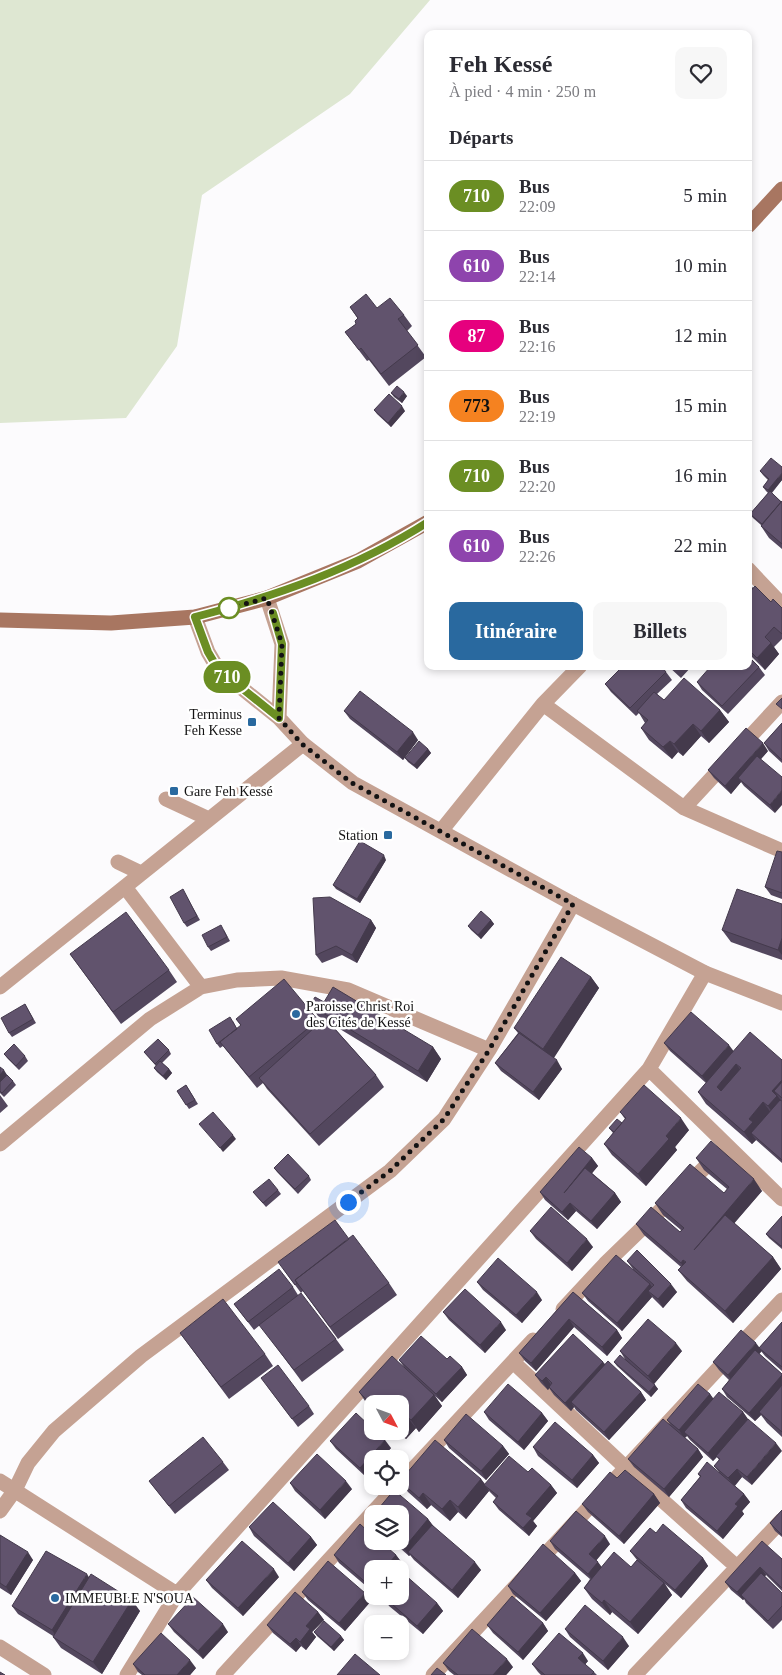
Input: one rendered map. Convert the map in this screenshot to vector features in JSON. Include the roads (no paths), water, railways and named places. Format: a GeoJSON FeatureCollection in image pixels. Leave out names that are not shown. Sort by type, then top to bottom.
{"type":"FeatureCollection","features":[{"type":"Feature","properties":{"kind":"main road"},"geometry":{"type":"LineString","coordinates":[[752,222],[782,189]]}},
{"type":"Feature","properties":{"kind":"main road"},"geometry":{"type":"LineString","coordinates":[[0,620],[112,623],[195,617],[267,598],[358,561],[424,524]]}},
{"type":"Feature","properties":{"kind":"street"},"geometry":{"type":"LineString","coordinates":[[752,573],[782,606]]}},
{"type":"Feature","properties":{"kind":"street"},"geometry":{"type":"LineString","coordinates":[[267,598],[282,644],[279,718]]}},
{"type":"Feature","properties":{"kind":"street"},"geometry":{"type":"LineString","coordinates":[[195,617],[208,652],[218,669],[279,718],[302,744],[352,783],[573,904],[705,973],[782,1003]]}},
{"type":"Feature","properties":{"kind":"street"},"geometry":{"type":"LineString","coordinates":[[441,831],[543,704],[576,670]]}},
{"type":"Feature","properties":{"kind":"street"},"geometry":{"type":"LineString","coordinates":[[684,808],[782,702]]}},
{"type":"Feature","properties":{"kind":"street"},"geometry":{"type":"LineString","coordinates":[[543,704],[684,808],[781,850]]}},
{"type":"Feature","properties":{"kind":"street"},"geometry":{"type":"LineString","coordinates":[[0,987],[302,744]]}},
{"type":"Feature","properties":{"kind":"street"},"geometry":{"type":"LineString","coordinates":[[166,799],[209,819]]}},
{"type":"Feature","properties":{"kind":"street"},"geometry":{"type":"LineString","coordinates":[[118,862],[141,873]]}},
{"type":"Feature","properties":{"kind":"street"},"geometry":{"type":"LineString","coordinates":[[125,887],[201,987]]}},
{"type":"Feature","properties":{"kind":"street"},"geometry":{"type":"LineString","coordinates":[[0,1511],[14,1490],[28,1463],[54,1431],[141,1356],[390,1171],[444,1119],[489,1050],[573,904]]}},
{"type":"Feature","properties":{"kind":"street"},"geometry":{"type":"LineString","coordinates":[[127,1675],[177,1594],[649,1069],[705,973]]}},
{"type":"Feature","properties":{"kind":"street"},"geometry":{"type":"LineString","coordinates":[[0,1144],[150,1019],[201,987],[237,980],[281,978],[348,990],[489,1050]]}},
{"type":"Feature","properties":{"kind":"street"},"geometry":{"type":"LineString","coordinates":[[649,1069],[782,1199]]}},
{"type":"Feature","properties":{"kind":"street"},"geometry":{"type":"LineString","coordinates":[[409,1473],[605,1264],[727,1146]]}},
{"type":"Feature","properties":{"kind":"street"},"geometry":{"type":"LineString","coordinates":[[433,1675],[782,1300]]}},
{"type":"Feature","properties":{"kind":"street"},"geometry":{"type":"LineString","coordinates":[[513,1362],[625,1468],[737,1568]]}},
{"type":"Feature","properties":{"kind":"street"},"geometry":{"type":"LineString","coordinates":[[0,1480],[177,1594]]}},
{"type":"Feature","properties":{"kind":"street"},"geometry":{"type":"LineString","coordinates":[[223,1675],[389,1495]]}},
{"type":"Feature","properties":{"kind":"street"},"geometry":{"type":"LineString","coordinates":[[635,1675],[782,1520]]}},
{"type":"Feature","properties":{"kind":"street"},"geometry":{"type":"LineString","coordinates":[[0,1647],[44,1675]]}},
{"type":"Feature","properties":{"kind":"place","name":"Terminus Feh Kesse"},"geometry":{"type":"Point","coordinates":[252,722]}},
{"type":"Feature","properties":{"kind":"place","name":"Gare Feh Kessé"},"geometry":{"type":"Point","coordinates":[174,791]}},
{"type":"Feature","properties":{"kind":"place","name":"Station"},"geometry":{"type":"Point","coordinates":[388,835]}},
{"type":"Feature","properties":{"kind":"place","name":"Paroisse Christ Roi des Cités de Kessé"},"geometry":{"type":"Point","coordinates":[296,1014]}},
{"type":"Feature","properties":{"kind":"place","name":"IMMEUBLE N'SOUA"},"geometry":{"type":"Point","coordinates":[55,1598]}}]}
